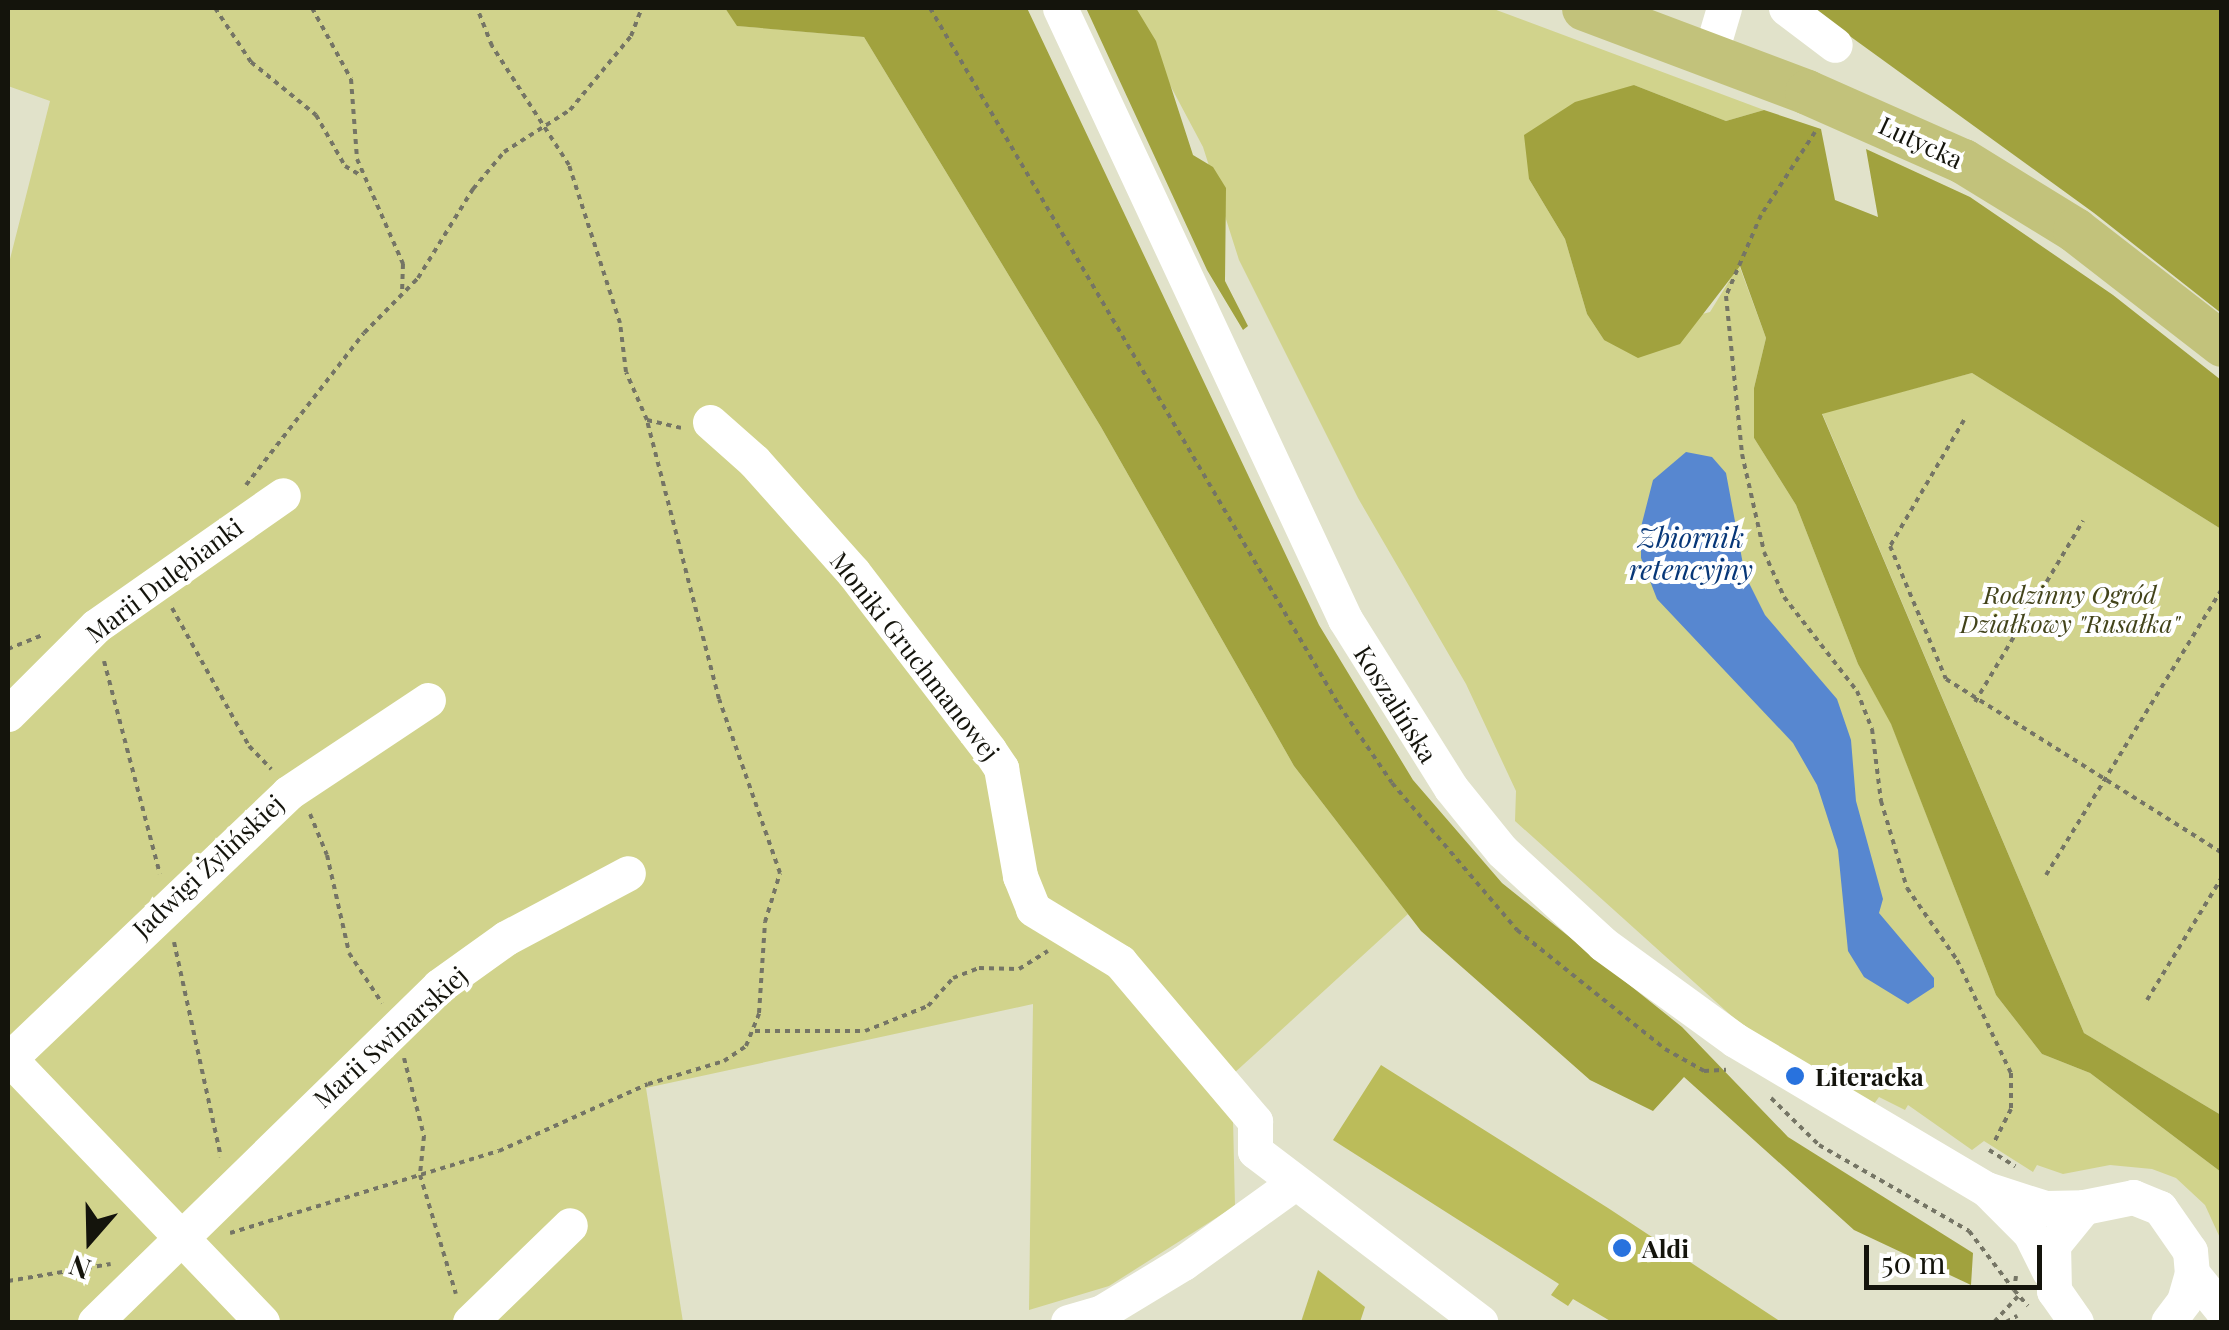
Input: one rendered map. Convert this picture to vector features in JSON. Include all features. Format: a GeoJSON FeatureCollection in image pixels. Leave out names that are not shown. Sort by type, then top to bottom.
{"type":"FeatureCollection","features":[{"type":"Feature","properties":{"kind":"main road","name":"Lutycka"},"geometry":{"type":"LineString","coordinates":[[1582,9],[1806,92],[1938,149],[2032,201],[2222,344]]}},
{"type":"Feature","properties":{"kind":"street","name":"Koszalińska"},"geometry":{"type":"LineString","coordinates":[[1060,8],[1345,619],[1451,788],[1535,884],[1656,986],[1986,1189],[2030,1233],[2041,1300],[2076,1322]]}},
{"type":"Feature","properties":{"kind":"street"},"geometry":{"type":"LineString","coordinates":[[1710,55],[1724,8]]}},
{"type":"Feature","properties":{"kind":"street"},"geometry":{"type":"LineString","coordinates":[[1786,8],[1835,45]]}},
{"type":"Feature","properties":{"kind":"street","name":"Moniki Gruchmanowej"},"geometry":{"type":"LineString","coordinates":[[710,422],[754,461],[909,640],[1001,768],[1020,876],[1034,909],[1061,930],[1091,940],[1120,962],[1255,1121],[1255,1151],[1292,1184],[1480,1322]]}},
{"type":"Feature","properties":{"kind":"street","name":"Marii Dulębianki"},"geometry":{"type":"LineString","coordinates":[[8,714],[96,626],[283,495]]}},
{"type":"Feature","properties":{"kind":"street","name":"Jadwigi Żylińskiej"},"geometry":{"type":"LineString","coordinates":[[8,1058],[288,793],[428,700]]}},
{"type":"Feature","properties":{"kind":"street","name":"Marii Swinarskiej"},"geometry":{"type":"LineString","coordinates":[[95,1322],[394,1028],[506,938],[628,873]]}},
{"type":"Feature","properties":{"kind":"street"},"geometry":{"type":"LineString","coordinates":[[8,1058],[262,1322]]}},
{"type":"Feature","properties":{"kind":"street"},"geometry":{"type":"LineString","coordinates":[[1068,1322],[1102,1312],[1184,1263],[1292,1184]]}},
{"type":"Feature","properties":{"kind":"street","name":"Koszalińska"},"geometry":{"type":"LineString","coordinates":[[1986,1189],[2044,1208],[2133,1198],[2160,1208],[2180,1228],[2192,1274]]}},
{"type":"Feature","properties":{"kind":"street"},"geometry":{"type":"LineString","coordinates":[[2041,1300],[2053,1244],[2084,1206]]}},
{"type":"Feature","properties":{"kind":"street"},"geometry":{"type":"LineString","coordinates":[[464,1315],[570,1225]]}},
{"type":"Feature","properties":{"kind":"street"},"geometry":{"type":"LineString","coordinates":[[2168,1322],[2192,1274],[2222,1310]]}},
{"type":"Feature","properties":{"kind":"path"},"geometry":{"type":"LineString","coordinates":[[215,8],[251,62],[316,114],[345,166],[361,176]]}},
{"type":"Feature","properties":{"kind":"path"},"geometry":{"type":"LineString","coordinates":[[312,8],[351,79],[361,176],[404,264],[402,290]]}},
{"type":"Feature","properties":{"kind":"path"},"geometry":{"type":"LineString","coordinates":[[181,1239],[228,1234],[498,1151],[648,1084],[724,1061],[755,1031],[765,922],[780,873],[719,698],[647,420],[626,372],[603,266],[570,165],[492,46],[478,8]]}},
{"type":"Feature","properties":{"kind":"path"},"geometry":{"type":"LineString","coordinates":[[238,491],[402,290],[418,278],[447,226],[504,152],[548,128],[570,110],[630,36],[642,8]]}},
{"type":"Feature","properties":{"kind":"path"},"geometry":{"type":"LineString","coordinates":[[1806,92],[1816,140],[1761,214],[1726,296],[1742,454],[1764,552],[1784,597],[1857,692],[1872,729],[1880,802],[1907,888],[1957,960],[2011,1073],[2011,1108],[1994,1142]]}},
{"type":"Feature","properties":{"kind":"path"},"geometry":{"type":"LineString","coordinates":[[1964,420],[1890,546],[1946,679],[1974,702],[2222,853]]}},
{"type":"Feature","properties":{"kind":"path"},"geometry":{"type":"LineString","coordinates":[[1974,702],[2083,520]]}},
{"type":"Feature","properties":{"kind":"path"},"geometry":{"type":"LineString","coordinates":[[157,581],[249,746],[309,812],[331,868],[349,953],[394,1028],[424,1136],[420,1175],[464,1315]]}},
{"type":"Feature","properties":{"kind":"path"},"geometry":{"type":"LineString","coordinates":[[2046,875],[2222,588]]}},
{"type":"Feature","properties":{"kind":"path"},"geometry":{"type":"LineString","coordinates":[[8,649],[46,634]]}},
{"type":"Feature","properties":{"kind":"path"},"geometry":{"type":"LineString","coordinates":[[2147,1000],[2222,877]]}},
{"type":"Feature","properties":{"kind":"path"},"geometry":{"type":"LineString","coordinates":[[755,1031],[865,1031],[928,1006],[953,978],[979,968],[1018,968],[1056,948],[1091,940]]}},
{"type":"Feature","properties":{"kind":"path"},"geometry":{"type":"LineString","coordinates":[[1767,1091],[1819,1145],[1969,1231],[2016,1293],[1994,1322]]}},
{"type":"Feature","properties":{"kind":"path"},"geometry":{"type":"LineString","coordinates":[[8,1281],[124,1261]]}},
{"type":"Feature","properties":{"kind":"path"},"geometry":{"type":"LineString","coordinates":[[2006,1322],[2041,1300]]}},
{"type":"Feature","properties":{"kind":"green space"},"geometry":{"type":"Polygon","coordinates":[[[8,8],[725,8],[738,26],[864,37],[1101,427],[1294,766],[1408,914],[1232,1075],[1235,1206],[1109,1286],[1029,1310],[1033,1004],[646,1088],[683,1322],[8,1322],[8,267],[50,101],[8,86],[8,8]]]}},
{"type":"Feature","properties":{"kind":"green space"},"geometry":{"type":"Polygon","coordinates":[[[1129,8],[1491,8],[1764,110],[1726,121],[1634,85],[1529,179],[1565,239],[1587,314],[1604,340],[1710,312],[1739,265],[1766,338],[1754,388],[1754,438],[1796,505],[1858,664],[1891,723],[1996,995],[2042,1054],[2090,1073],[2221,1172],[2221,1240],[2205,1205],[2176,1178],[2152,1169],[2110,1165],[2063,1174],[2037,1165],[2033,1172],[1984,1141],[1972,1150],[1908,1105],[1905,1110],[1879,1097],[1874,1104],[1836,1089],[1735,1019],[1515,821],[1516,791],[1466,684],[1358,498],[1239,260],[1203,147],[1129,8]]]}},
{"type":"Feature","properties":{"kind":"green space","name":"Rodzinny Ogród Działkowy \"Rusałka\""},"geometry":{"type":"Polygon","coordinates":[[[1972,373],[2221,529],[2221,1115],[2084,1033],[1822,413],[1972,373]]]}},
{"type":"Feature","properties":{"kind":"shaded area"},"geometry":{"type":"Polygon","coordinates":[[[725,8],[1027,8],[1319,625],[1413,780],[1502,883],[1682,1027],[1788,1137],[1973,1253],[1971,1285],[1854,1230],[1684,1077],[1653,1111],[1590,1080],[1421,931],[1294,766],[1101,427],[864,37],[737,26],[725,8]]]}},
{"type":"Feature","properties":{"kind":"shaded area"},"geometry":{"type":"Polygon","coordinates":[[[1086,8],[1136,8],[1156,41],[1193,155],[1213,167],[1226,188],[1225,281],[1248,326],[1243,330],[1207,270],[1086,8]]]}},
{"type":"Feature","properties":{"kind":"shaded area"},"geometry":{"type":"Polygon","coordinates":[[[1811,8],[2221,8],[2221,313],[2094,213],[1811,8]]]}},
{"type":"Feature","properties":{"kind":"shaded area"},"geometry":{"type":"Polygon","coordinates":[[[1634,85],[1726,121],[1764,110],[1821,129],[1835,200],[1878,217],[1866,149],[1970,197],[2113,295],[2221,380],[2221,529],[1972,373],[1822,414],[2084,1033],[2221,1115],[2221,1172],[2090,1073],[2042,1054],[1996,995],[1891,724],[1858,664],[1796,505],[1754,438],[1754,388],[1766,338],[1740,266],[1680,344],[1638,358],[1604,340],[1587,314],[1565,239],[1529,179],[1524,135],[1575,102],[1634,85]]]}},
{"type":"Feature","properties":{"kind":"water","name":"Zbiornik retencyjny"},"geometry":{"type":"Polygon","coordinates":[[[1686,452],[1712,457],[1726,473],[1745,575],[1765,615],[1837,699],[1851,740],[1856,801],[1883,899],[1879,913],[1934,978],[1934,987],[1908,1004],[1864,977],[1848,951],[1838,850],[1817,785],[1793,743],[1657,599],[1641,558],[1641,527],[1653,480],[1686,452]]]}},
{"type":"Feature","properties":{"kind":"building"},"geometry":{"type":"Polygon","coordinates":[[[1381,1065],[1781,1322],[1612,1322],[1573,1299],[1568,1306],[1551,1295],[1559,1284],[1333,1140],[1381,1065]]]}},
{"type":"Feature","properties":{"kind":"building"},"geometry":{"type":"Polygon","coordinates":[[[1318,1270],[1365,1307],[1360,1322],[1301,1322],[1318,1270]]]}},
{"type":"Feature","properties":{"kind":"place","name":"Literacka"},"geometry":{"type":"Point","coordinates":[1795,1076]}},
{"type":"Feature","properties":{"kind":"place","name":"Aldi"},"geometry":{"type":"Point","coordinates":[1622,1248]}}]}
